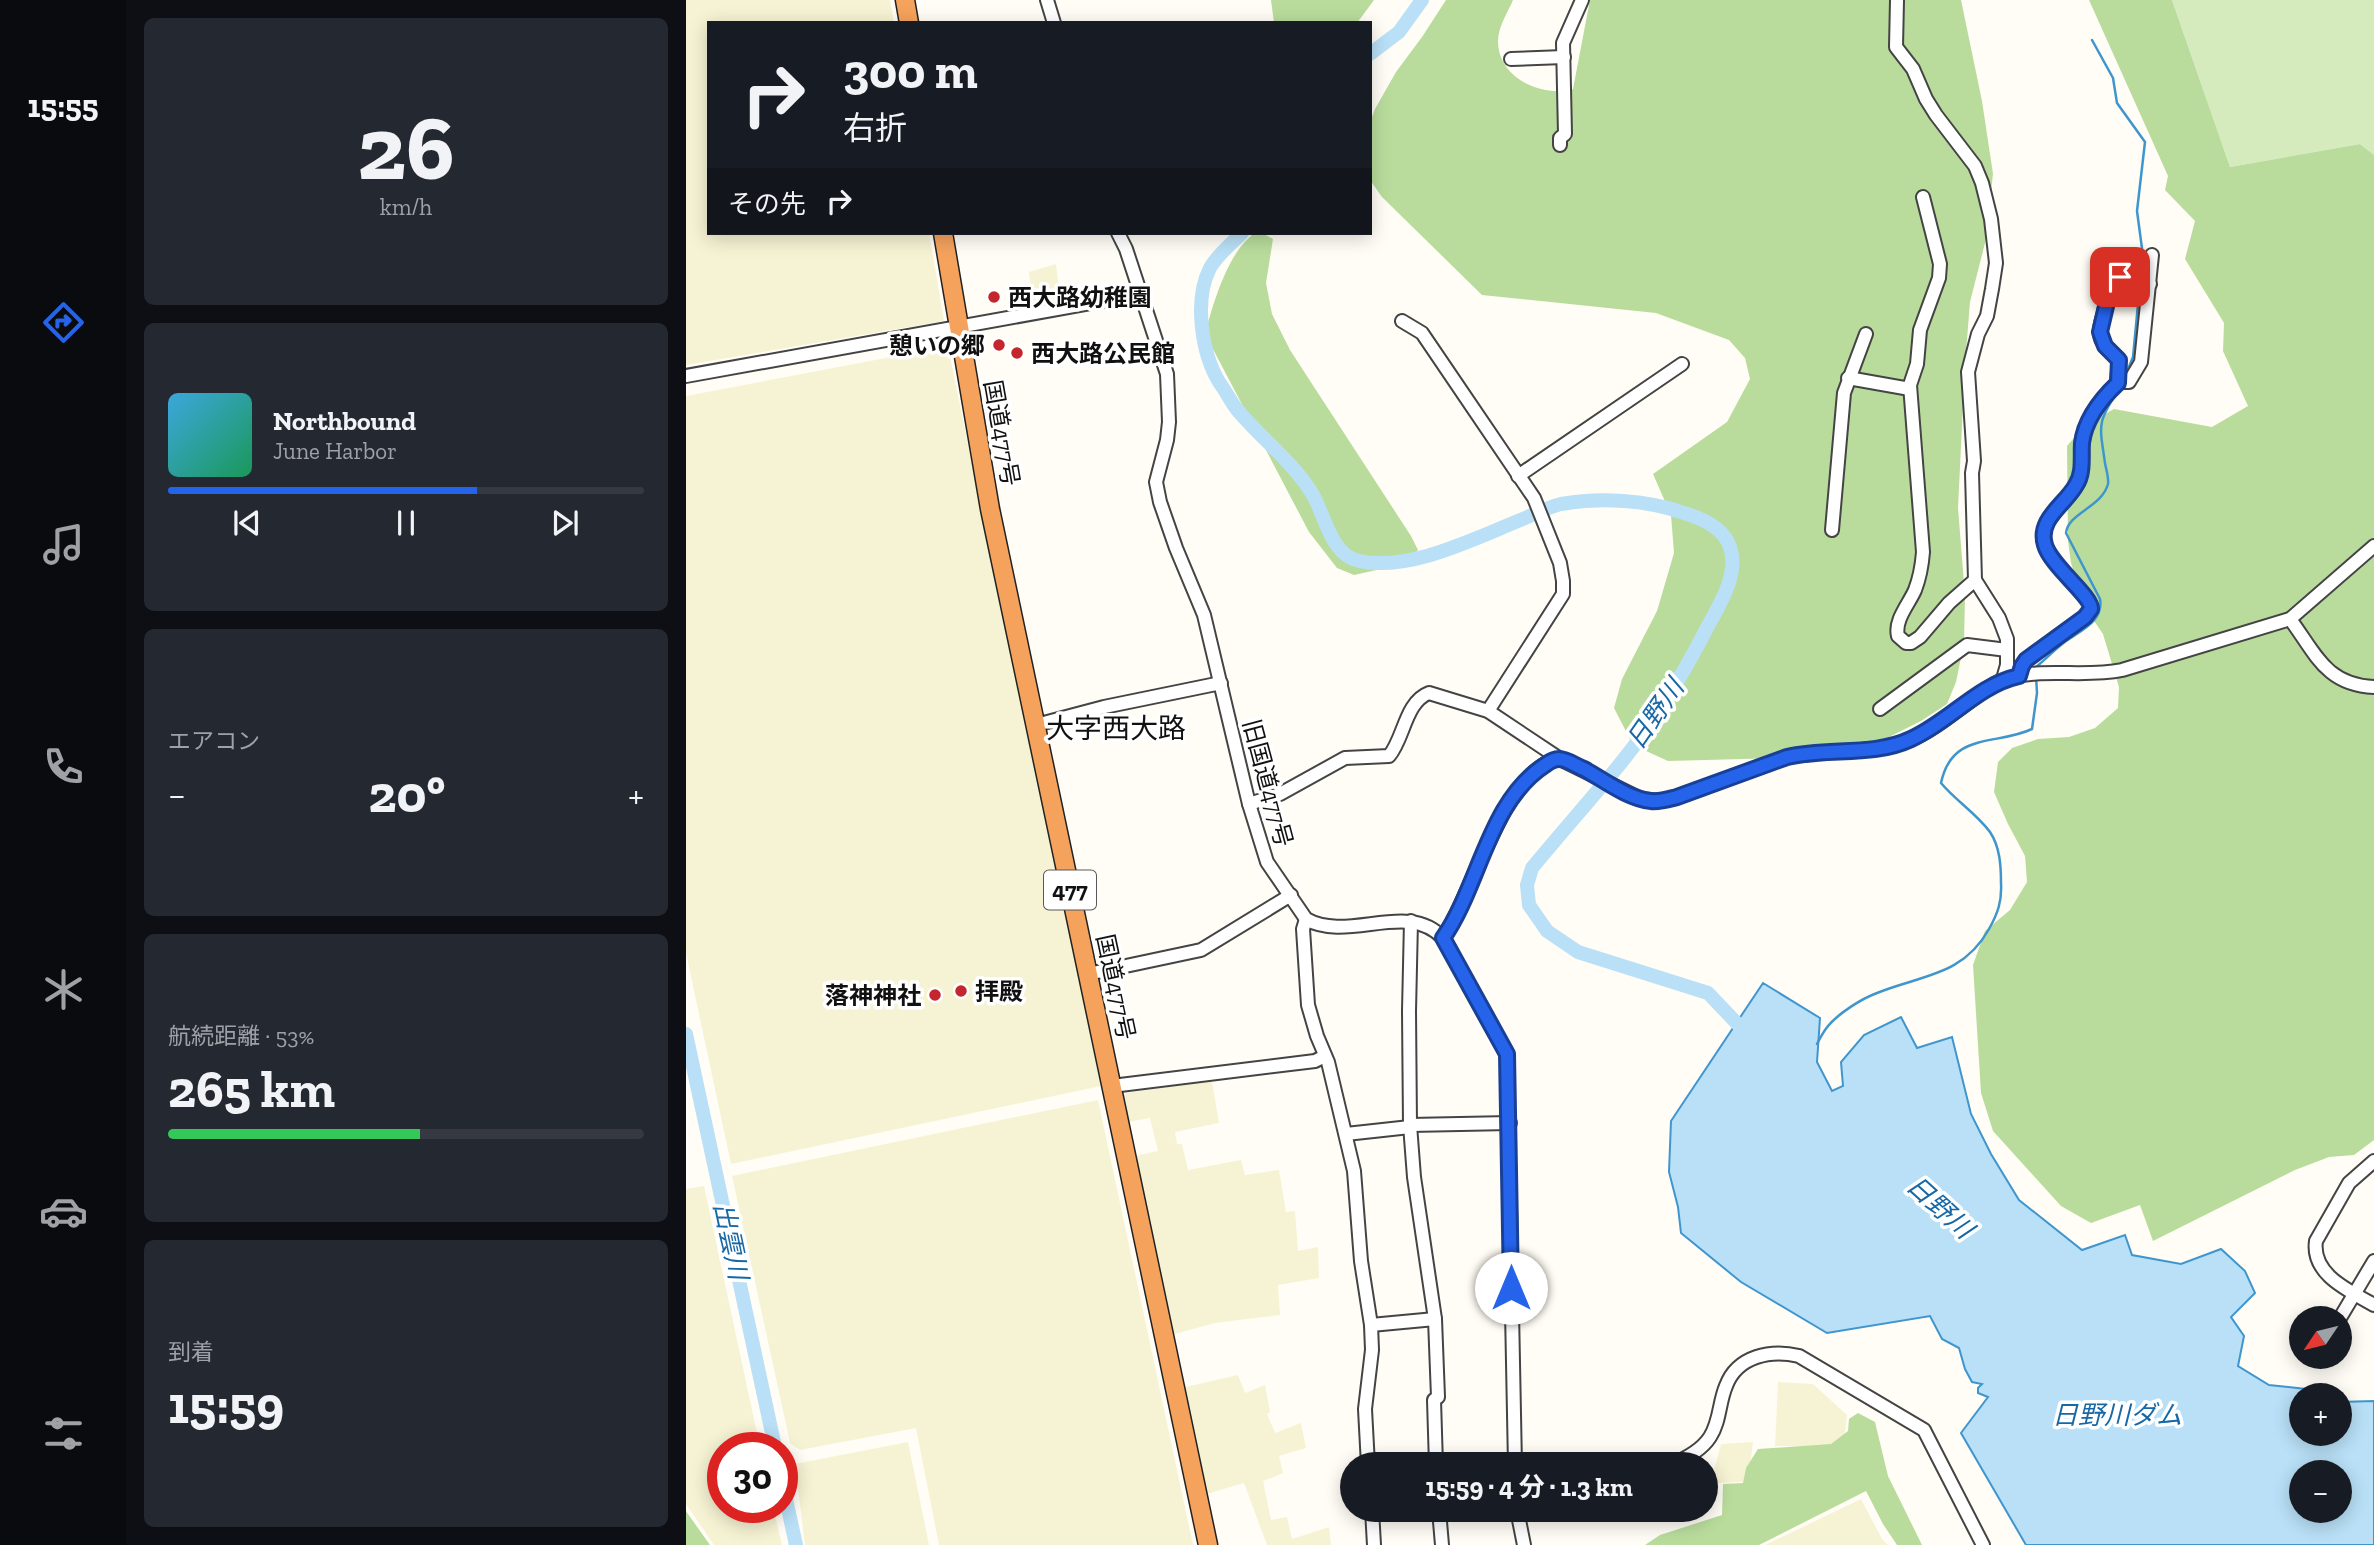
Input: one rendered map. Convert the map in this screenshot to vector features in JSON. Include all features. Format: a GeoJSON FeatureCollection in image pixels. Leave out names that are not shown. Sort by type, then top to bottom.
{"type":"FeatureCollection","features":[{"type":"Feature","properties":{"kind":"highway"},"geometry":{"type":"LineString","coordinates":[[905,0],[909,21]]}},
{"type":"Feature","properties":{"kind":"highway","name":"国道477号"},"geometry":{"type":"LineString","coordinates":[[943,235],[990,509],[1208,1545]]}},
{"type":"Feature","properties":{"kind":"street"},"geometry":{"type":"LineString","coordinates":[[1047,0],[1053,21]]}},
{"type":"Feature","properties":{"kind":"street"},"geometry":{"type":"LineString","coordinates":[[1897,0],[1896,47],[1913,69],[1931,107],[1975,166],[1982,183],[1994,240],[1996,263],[1987,316],[1978,334],[1968,372],[1974,461],[1972,473],[1975,580],[1999,618],[2007,639],[2007,665],[2003,680]]}},
{"type":"Feature","properties":{"kind":"street"},"geometry":{"type":"LineString","coordinates":[[1560,145],[1560,138],[1565,134],[1563,43],[1579,1]]}},
{"type":"Feature","properties":{"kind":"street"},"geometry":{"type":"LineString","coordinates":[[1511,60],[1564,57]]}},
{"type":"Feature","properties":{"kind":"street"},"geometry":{"type":"LineString","coordinates":[[1923,197],[1940,264],[1939,278],[1920,330],[1917,364],[1910,389],[1922,568],[1898,623],[1898,636],[1906,643],[1915,640],[1949,603],[1975,580]]}},
{"type":"Feature","properties":{"kind":"street","name":"旧国道477号"},"geometry":{"type":"LineString","coordinates":[[1119,235],[1163,360],[1169,395],[1167,440],[1156,482],[1176,548],[1204,615],[1250,804],[1267,862],[1306,919]]}},
{"type":"Feature","properties":{"kind":"street"},"geometry":{"type":"LineString","coordinates":[[2022,675],[2022,666],[2026,660],[2085,617],[2091,609],[2090,601],[2049,555],[2043,534],[2049,518],[2079,480],[2083,438],[2092,415],[2102,400],[2141,362],[2144,281],[2152,255]]}},
{"type":"Feature","properties":{"kind":"street"},"geometry":{"type":"LineString","coordinates":[[2122,382],[2119,360],[2101,339],[2100,326],[2111,285],[2120,277],[2144,281]]}},
{"type":"Feature","properties":{"kind":"street"},"geometry":{"type":"LineString","coordinates":[[686,376],[1141,293]]}},
{"type":"Feature","properties":{"kind":"street"},"geometry":{"type":"LineString","coordinates":[[1402,321],[1422,334],[1534,498],[1560,562],[1563,594],[1488,711]]}},
{"type":"Feature","properties":{"kind":"street"},"geometry":{"type":"LineString","coordinates":[[1832,530],[1844,393],[1866,334]]}},
{"type":"Feature","properties":{"kind":"street"},"geometry":{"type":"LineString","coordinates":[[1518,476],[1682,364]]}},
{"type":"Feature","properties":{"kind":"street"},"geometry":{"type":"LineString","coordinates":[[1848,378],[1910,389]]}},
{"type":"Feature","properties":{"kind":"street"},"geometry":{"type":"LineString","coordinates":[[1250,804],[1280,794],[1345,758],[1389,756],[1405,721],[1425,694],[1429,693],[1488,711],[1566,761],[1641,799],[1658,801],[1677,797],[1787,757],[1804,753],[1877,749],[1896,745],[1934,726],[2003,680],[2022,675],[2106,673],[2122,670],[2290,619],[2374,546]]}},
{"type":"Feature","properties":{"kind":"street"},"geometry":{"type":"LineString","coordinates":[[2290,619],[2331,673],[2349,684],[2374,687]]}},
{"type":"Feature","properties":{"kind":"street"},"geometry":{"type":"LineString","coordinates":[[1880,709],[1967,645],[2007,650]]}},
{"type":"Feature","properties":{"kind":"street"},"geometry":{"type":"LineString","coordinates":[[1036,725],[1104,707],[1221,683]]}},
{"type":"Feature","properties":{"kind":"street"},"geometry":{"type":"LineString","coordinates":[[1443,938],[1477,873],[1500,817],[1518,790],[1536,771],[1553,760],[1566,761]]}},
{"type":"Feature","properties":{"kind":"street"},"geometry":{"type":"LineString","coordinates":[[1088,974],[1201,950],[1291,895]]}},
{"type":"Feature","properties":{"kind":"street"},"geometry":{"type":"LineString","coordinates":[[1367,1452],[1365,1409],[1372,1350],[1371,1325],[1361,1261],[1354,1171],[1325,1056],[1308,1005],[1303,929],[1306,919],[1314,924],[1340,927],[1411,921],[1428,926],[1443,938],[1507,1054],[1514,1452]]}},
{"type":"Feature","properties":{"kind":"street"},"geometry":{"type":"LineString","coordinates":[[1411,921],[1410,1126],[1414,1177],[1435,1318],[1438,1397],[1434,1400],[1436,1452]]}},
{"type":"Feature","properties":{"kind":"street"},"geometry":{"type":"LineString","coordinates":[[1112,1086],[1315,1061],[1325,1056]]}},
{"type":"Feature","properties":{"kind":"street"},"geometry":{"type":"LineString","coordinates":[[1346,1134],[1410,1126],[1510,1123]]}},
{"type":"Feature","properties":{"kind":"street"},"geometry":{"type":"LineString","coordinates":[[2374,1161],[2349,1183],[2316,1241],[2315,1248],[2330,1279],[2374,1305]]}},
{"type":"Feature","properties":{"kind":"street"},"geometry":{"type":"LineString","coordinates":[[2347,1306],[2374,1261]]}},
{"type":"Feature","properties":{"kind":"street"},"geometry":{"type":"LineString","coordinates":[[1371,1325],[1435,1318]]}},
{"type":"Feature","properties":{"kind":"street"},"geometry":{"type":"LineString","coordinates":[[1694,1452],[1711,1436],[1726,1385],[1735,1371],[1754,1357],[1787,1352],[1799,1356],[1924,1430],[1983,1545]]}},
{"type":"Feature","properties":{"kind":"street"},"geometry":{"type":"LineString","coordinates":[[1373,1522],[1374,1545]]}},
{"type":"Feature","properties":{"kind":"street"},"geometry":{"type":"LineString","coordinates":[[1440,1522],[1442,1545]]}},
{"type":"Feature","properties":{"kind":"street"},"geometry":{"type":"LineString","coordinates":[[1519,1522],[1524,1545]]}},
{"type":"Feature","properties":{"kind":"shaded area"},"geometry":{"type":"Polygon","coordinates":[[[686,0],[890,0],[894,21],[707,21],[707,235],[929,235],[944,321],[686,365],[686,0]]]}},
{"type":"Feature","properties":{"kind":"shaded area"},"geometry":{"type":"Polygon","coordinates":[[[1056,264],[1061,305],[1033,308],[1029,272],[1056,264]]]}},
{"type":"Feature","properties":{"kind":"shaded area"},"geometry":{"type":"Polygon","coordinates":[[[944,347],[949,352],[1101,1086],[731,1164],[686,953],[686,396],[944,347]]]}},
{"type":"Feature","properties":{"kind":"shaded area"},"geometry":{"type":"Polygon","coordinates":[[[1212,1081],[1219,1123],[1175,1132],[1177,1144],[1182,1144],[1188,1170],[1241,1160],[1245,1175],[1279,1170],[1286,1212],[1295,1211],[1298,1251],[1318,1247],[1319,1278],[1278,1285],[1280,1315],[1215,1323],[1171,1335],[1135,1156],[1158,1151],[1150,1118],[1128,1122],[1122,1098],[1126,1093],[1212,1081]]]}},
{"type":"Feature","properties":{"kind":"shaded area"},"geometry":{"type":"Polygon","coordinates":[[[1098,1100],[1193,1545],[939,1545],[916,1428],[798,1449],[798,1432],[788,1432],[732,1176],[1098,1100]]]}},
{"type":"Feature","properties":{"kind":"shaded area"},"geometry":{"type":"Polygon","coordinates":[[[704,1186],[757,1432],[707,1432],[707,1523],[777,1523],[782,1545],[714,1545],[686,1504],[686,1189],[704,1186]]]}},
{"type":"Feature","properties":{"kind":"shaded area"},"geometry":{"type":"Polygon","coordinates":[[[1238,1375],[1245,1393],[1265,1385],[1270,1412],[1267,1414],[1275,1433],[1301,1423],[1306,1448],[1279,1456],[1283,1473],[1263,1481],[1271,1520],[1287,1517],[1292,1539],[1329,1527],[1331,1545],[1267,1545],[1244,1483],[1203,1495],[1181,1388],[1238,1375]]]}},
{"type":"Feature","properties":{"kind":"shaded area"},"geometry":{"type":"Polygon","coordinates":[[[1778,1382],[1813,1384],[1847,1415],[1844,1439],[1835,1447],[1775,1446],[1778,1382]]]}},
{"type":"Feature","properties":{"kind":"shaded area"},"geometry":{"type":"Polygon","coordinates":[[[908,1442],[929,1545],[805,1545],[798,1488],[798,1463],[908,1442]]]}},
{"type":"Feature","properties":{"kind":"shaded area"},"geometry":{"type":"Polygon","coordinates":[[[1753,1442],[1748,1482],[1718,1483],[1718,1455],[1721,1444],[1753,1442]]]}},
{"type":"Feature","properties":{"kind":"shaded area"},"geometry":{"type":"Polygon","coordinates":[[[1861,1499],[1882,1539],[1888,1545],[1765,1545],[1861,1499]]]}},
{"type":"Feature","properties":{"kind":"green space"},"geometry":{"type":"Polygon","coordinates":[[[1271,0],[1374,0],[1358,21],[1274,21],[1271,0]]]}},
{"type":"Feature","properties":{"kind":"green space"},"geometry":{"type":"Polygon","coordinates":[[[1446,0],[1513,0],[1498,36],[1500,54],[1505,65],[1514,75],[1536,88],[1561,91],[1573,89],[1590,0],[1961,0],[1982,101],[1993,174],[1985,243],[1970,302],[1958,508],[1965,596],[1964,643],[1956,682],[1947,704],[1887,738],[1823,757],[1668,761],[1633,745],[1614,708],[1622,679],[1657,611],[1674,553],[1671,515],[1653,474],[1727,422],[1750,379],[1745,358],[1729,340],[1656,313],[1482,295],[1382,197],[1372,183],[1372,117],[1396,72],[1446,0]]]}},
{"type":"Feature","properties":{"kind":"green space"},"geometry":{"type":"Polygon","coordinates":[[[2089,0],[2172,0],[2230,167],[2360,144],[2374,155],[2374,1140],[2354,1155],[2329,1157],[2295,1170],[2153,1241],[2140,1205],[2091,1223],[2061,1206],[1993,1131],[1981,1093],[1973,965],[1985,931],[2010,910],[2027,882],[2025,856],[1994,792],[1998,762],[2012,748],[2038,739],[2069,737],[2095,728],[2118,708],[2119,687],[2103,634],[2086,609],[2071,563],[2068,541],[2067,446],[2085,425],[2114,409],[2212,427],[2248,406],[2223,351],[2224,323],[2185,259],[2195,221],[2165,190],[2168,176],[2089,0]]]}},
{"type":"Feature","properties":{"kind":"green space"},"geometry":{"type":"Polygon","coordinates":[[[2172,0],[2374,0],[2374,155],[2360,144],[2230,167],[2172,0]]]}},
{"type":"Feature","properties":{"kind":"green space"},"geometry":{"type":"Polygon","coordinates":[[[1252,235],[1266,235],[1273,239],[1266,283],[1272,314],[1290,350],[1411,536],[1418,550],[1408,563],[1354,575],[1337,568],[1309,532],[1205,334],[1229,265],[1245,241],[1252,235]]]}},
{"type":"Feature","properties":{"kind":"green space"},"geometry":{"type":"Polygon","coordinates":[[[1858,1413],[1875,1422],[1888,1476],[1922,1545],[1897,1545],[1866,1491],[1759,1545],[1645,1545],[1660,1535],[1700,1522],[1718,1522],[1718,1516],[1722,1515],[1723,1484],[1743,1483],[1746,1468],[1758,1449],[1831,1444],[1848,1431],[1849,1419],[1858,1413]]]}},
{"type":"Feature","properties":{"kind":"green space"},"geometry":{"type":"Polygon","coordinates":[[[686,1511],[688,1514],[710,1545],[686,1545],[686,1511]]]}},
{"type":"Feature","properties":{"kind":"water","name":"日野川ダム"},"geometry":{"type":"Polygon","coordinates":[[[1763,983],[1820,1018],[1817,1062],[1832,1091],[1843,1086],[1841,1062],[1864,1035],[1901,1017],[1917,1048],[1952,1037],[1971,1114],[2019,1200],[2082,1250],[2125,1235],[2132,1255],[2181,1264],[2221,1249],[2245,1271],[2255,1293],[2231,1317],[2244,1336],[2238,1366],[2269,1385],[2289,1387],[2289,1446],[2352,1446],[2352,1402],[2374,1401],[2374,1545],[2026,1545],[1961,1433],[1988,1397],[1978,1393],[1982,1384],[1972,1382],[1959,1348],[1942,1339],[1930,1316],[1827,1333],[1741,1282],[1681,1233],[1669,1172],[1671,1121],[1763,983]]]}},
{"type":"Feature","properties":{"kind":"waterway","name":"日野川"},"geometry":{"type":"LineString","coordinates":[[1372,52],[1399,32],[1422,0]]}},
{"type":"Feature","properties":{"kind":"waterway"},"geometry":{"type":"LineString","coordinates":[[2092,40],[2113,78],[2117,103],[2145,142],[2137,211],[2143,256],[2141,276]]}},
{"type":"Feature","properties":{"kind":"waterway","name":"日野川"},"geometry":{"type":"LineString","coordinates":[[1240,235],[1217,258],[1205,281],[1201,310],[1208,356],[1233,405],[1305,483],[1335,543],[1349,557],[1379,563],[1421,558],[1463,544],[1551,507],[1592,501],[1640,503],[1691,515],[1717,529],[1727,540],[1732,557],[1727,587],[1679,678],[1633,748],[1532,868],[1527,885],[1529,905],[1547,931],[1578,952],[1708,993],[1749,1036]]}},
{"type":"Feature","properties":{"kind":"waterway"},"geometry":{"type":"LineString","coordinates":[[2124,379],[2133,357],[2140,283]]}},
{"type":"Feature","properties":{"kind":"waterway"},"geometry":{"type":"LineString","coordinates":[[2036,670],[2058,647],[2090,624],[2100,607],[2100,599],[2066,533],[2073,520],[2099,499],[2108,484],[2101,426],[2118,391]]}},
{"type":"Feature","properties":{"kind":"waterway"},"geometry":{"type":"LineString","coordinates":[[1817,1044],[1828,1026],[1851,1007],[1877,993],[1954,965],[1979,945],[1989,929],[2001,896],[1998,850],[1990,832],[1941,783],[1947,766],[1955,755],[1965,748],[2032,729],[2037,693],[2036,676]]}},
{"type":"Feature","properties":{"kind":"waterway","name":"出雲川"},"geometry":{"type":"LineString","coordinates":[[686,1034],[772,1432]]}},
{"type":"Feature","properties":{"kind":"waterway","name":"出雲川"},"geometry":{"type":"LineString","coordinates":[[791,1523],[796,1545]]}},
{"type":"Feature","properties":{"kind":"place","name":"西大路幼稚園"},"geometry":{"type":"Point","coordinates":[994,297]}},
{"type":"Feature","properties":{"kind":"place","name":"憩いの郷"},"geometry":{"type":"Point","coordinates":[999,345]}},
{"type":"Feature","properties":{"kind":"place","name":"西大路公民館"},"geometry":{"type":"Point","coordinates":[1017,353]}},
{"type":"Feature","properties":{"kind":"place","name":"拝殿"},"geometry":{"type":"Point","coordinates":[961,991]}},
{"type":"Feature","properties":{"kind":"place","name":"落神神社"},"geometry":{"type":"Point","coordinates":[935,995]}},
{"type":"Feature","properties":{"kind":"district","name":"大字西大路"},"geometry":{"type":"Point","coordinates":[1116,728]}},
{"type":"Feature","properties":{"kind":"route"},"geometry":{"type":"LineString","coordinates":[[1511,1288],[1507,1054],[1443,938],[1477,873],[1500,817],[1518,790],[1536,771],[1553,760],[1560,759],[1573,764],[1641,799],[1658,801],[1677,797],[1787,757],[1804,753],[1877,749],[1905,742],[2003,680],[2019,676],[2026,660],[2085,617],[2091,609],[2090,601],[2049,555],[2043,534],[2049,518],[2079,480],[2083,438],[2092,415],[2118,383],[2119,360],[2101,339],[2100,326],[2111,285],[2120,277]]}}]}
